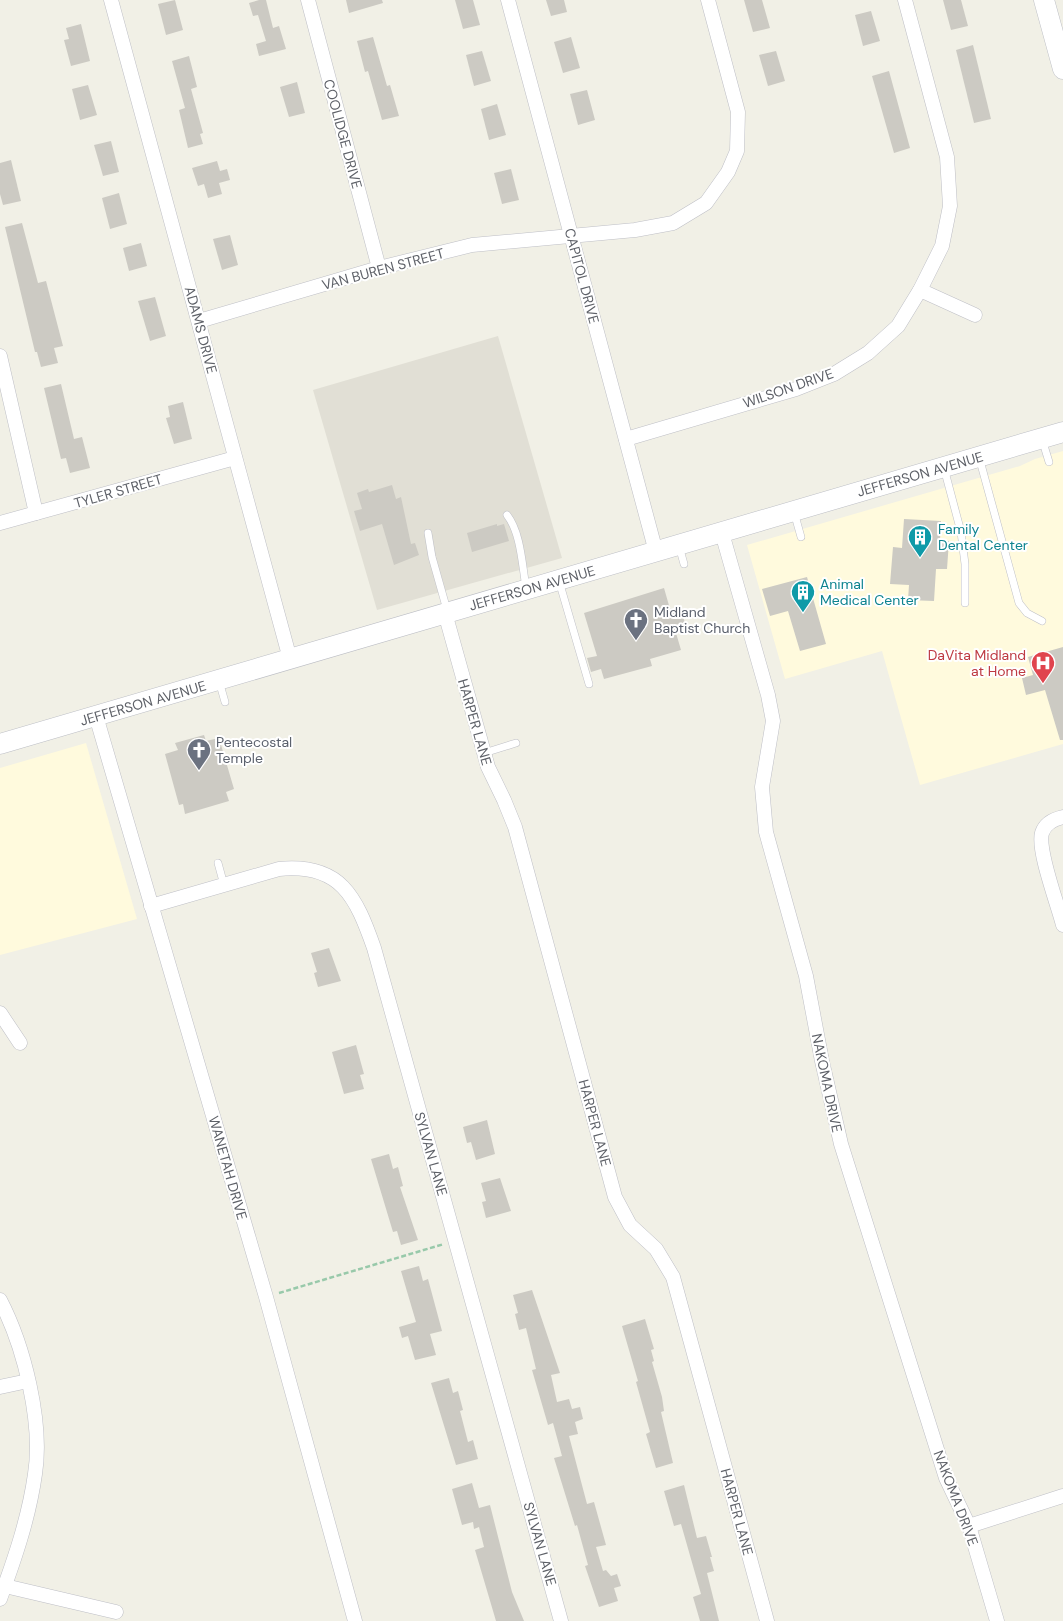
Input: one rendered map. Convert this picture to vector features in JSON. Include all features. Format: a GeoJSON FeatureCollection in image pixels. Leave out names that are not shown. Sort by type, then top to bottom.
{"type":"FeatureCollection","features":[{"type":"Feature","properties":{"kind":"street","name":"ADAMS DRIVE"},"geometry":{"type":"LineString","coordinates":[[111,0],[290,659]]}},
{"type":"Feature","properties":{"kind":"street","name":"COOLIDGE DRIVE"},"geometry":{"type":"LineString","coordinates":[[308,0],[379,268]]}},
{"type":"Feature","properties":{"kind":"street","name":"CAPITOL DRIVE"},"geometry":{"type":"LineString","coordinates":[[508,0],[656,552]]}},
{"type":"Feature","properties":{"kind":"street","name":"VAN BUREN STREET"},"geometry":{"type":"LineString","coordinates":[[199,321],[379,268],[472,245],[572,237],[635,230],[673,223],[706,202],[728,172],[737,151],[738,112],[708,0]]}},
{"type":"Feature","properties":{"kind":"street","name":"WILSON DRIVE"},"geometry":{"type":"LineString","coordinates":[[626,439],[796,389],[834,374],[868,353],[898,326],[920,290],[942,246],[950,206],[947,157],[905,0]]}},
{"type":"Feature","properties":{"kind":"street"},"geometry":{"type":"LineString","coordinates":[[1044,0],[1063,69]]}},
{"type":"Feature","properties":{"kind":"street"},"geometry":{"type":"LineString","coordinates":[[920,290],[975,315]]}},
{"type":"Feature","properties":{"kind":"street"},"geometry":{"type":"LineString","coordinates":[[0,356],[36,514]]}},
{"type":"Feature","properties":{"kind":"street","name":"JEFFERSON AVENUE"},"geometry":{"type":"LineString","coordinates":[[0,744],[656,552],[681,555],[722,533],[1063,432]]}},
{"type":"Feature","properties":{"kind":"street","name":"TYLER STREET"},"geometry":{"type":"LineString","coordinates":[[0,523],[235,458]]}},
{"type":"Feature","properties":{"kind":"street","name":"NAKOMA DRIVE"},"geometry":{"type":"LineString","coordinates":[[722,533],[773,721],[762,787],[766,832],[806,976],[840,1144],[946,1478],[969,1526],[997,1621]]}},
{"type":"Feature","properties":{"kind":"street","name":"HARPER LANE"},"geometry":{"type":"LineString","coordinates":[[446,613],[488,767],[515,827],[615,1197],[630,1225],[656,1249],[673,1277],[767,1621]]}},
{"type":"Feature","properties":{"kind":"street","name":"WANETAH DRIVE"},"geometry":{"type":"LineString","coordinates":[[96,716],[266,1297],[355,1621]]}},
{"type":"Feature","properties":{"kind":"street"},"geometry":{"type":"LineString","coordinates":[[1063,817],[1052,820],[1042,831],[1041,846],[1063,925]]}},
{"type":"Feature","properties":{"kind":"street","name":"SYLVAN LANE"},"geometry":{"type":"LineString","coordinates":[[151,906],[279,869],[300,867],[321,872],[346,889],[362,913],[374,948],[561,1621]]}},
{"type":"Feature","properties":{"kind":"street"},"geometry":{"type":"LineString","coordinates":[[0,1013],[20,1044]]}},
{"type":"Feature","properties":{"kind":"street"},"geometry":{"type":"LineString","coordinates":[[0,1300],[16,1336],[28,1381],[36,1436],[36,1473],[25,1526],[2,1593],[116,1612]]}},
{"type":"Feature","properties":{"kind":"street"},"geometry":{"type":"LineString","coordinates":[[0,1387],[28,1381]]}},
{"type":"Feature","properties":{"kind":"street"},"geometry":{"type":"LineString","coordinates":[[969,1526],[1063,1496]]}},
{"type":"Feature","properties":{"kind":"lane"},"geometry":{"type":"LineString","coordinates":[[1042,438],[1049,462]]}},
{"type":"Feature","properties":{"kind":"lane"},"geometry":{"type":"LineString","coordinates":[[979,457],[1019,602],[1027,613],[1042,621]]}},
{"type":"Feature","properties":{"kind":"lane"},"geometry":{"type":"LineString","coordinates":[[944,467],[961,532],[965,564],[965,603]]}},
{"type":"Feature","properties":{"kind":"lane"},"geometry":{"type":"LineString","coordinates":[[794,511],[801,537]]}},
{"type":"Feature","properties":{"kind":"lane"},"geometry":{"type":"LineString","coordinates":[[507,515],[512,521],[527,590]]}},
{"type":"Feature","properties":{"kind":"lane"},"geometry":{"type":"LineString","coordinates":[[428,533],[432,558],[446,613]]}},
{"type":"Feature","properties":{"kind":"lane"},"geometry":{"type":"LineString","coordinates":[[559,580],[587,682]]}},
{"type":"Feature","properties":{"kind":"lane"},"geometry":{"type":"LineString","coordinates":[[218,680],[225,702]]}},
{"type":"Feature","properties":{"kind":"lane"},"geometry":{"type":"LineString","coordinates":[[484,753],[516,743]]}},
{"type":"Feature","properties":{"kind":"lane"},"geometry":{"type":"LineString","coordinates":[[218,863],[224,885]]}},
{"type":"Feature","properties":{"kind":"path"},"geometry":{"type":"LineString","coordinates":[[266,1297],[455,1241]]}},
{"type":"Feature","properties":{"kind":"shaded area"},"geometry":{"type":"Polygon","coordinates":[[[498,336],[562,558],[377,610],[313,390],[498,336]]]}},
{"type":"Feature","properties":{"kind":"shaded area"},"geometry":{"type":"Polygon","coordinates":[[[1063,451],[1063,744],[920,785],[882,651],[785,679],[747,545],[1020,466],[1035,459],[1063,451]]]}},
{"type":"Feature","properties":{"kind":"shaded area"},"geometry":{"type":"Polygon","coordinates":[[[86,743],[137,919],[0,955],[0,768],[86,743]]]}},
{"type":"Feature","properties":{"kind":"building"},"geometry":{"type":"Polygon","coordinates":[[[175,0],[183,30],[166,35],[158,4],[175,0]]]}},
{"type":"Feature","properties":{"kind":"building"},"geometry":{"type":"Polygon","coordinates":[[[266,0],[273,28],[279,26],[286,49],[259,56],[256,44],[266,41],[258,15],[253,16],[249,3],[266,0]]]}},
{"type":"Feature","properties":{"kind":"building"},"geometry":{"type":"Polygon","coordinates":[[[346,0],[382,0],[383,3],[349,13],[346,0]]]}},
{"type":"Feature","properties":{"kind":"building"},"geometry":{"type":"Polygon","coordinates":[[[455,0],[473,0],[480,25],[463,29],[455,0]]]}},
{"type":"Feature","properties":{"kind":"building"},"geometry":{"type":"Polygon","coordinates":[[[546,0],[564,0],[567,12],[551,16],[546,0]]]}},
{"type":"Feature","properties":{"kind":"building"},"geometry":{"type":"Polygon","coordinates":[[[744,0],[762,0],[770,28],[753,32],[744,0]]]}},
{"type":"Feature","properties":{"kind":"building"},"geometry":{"type":"Polygon","coordinates":[[[943,0],[961,0],[968,26],[951,30],[943,0]]]}},
{"type":"Feature","properties":{"kind":"building"},"geometry":{"type":"Polygon","coordinates":[[[871,11],[880,41],[863,46],[855,15],[871,11]]]}},
{"type":"Feature","properties":{"kind":"building"},"geometry":{"type":"Polygon","coordinates":[[[81,24],[90,61],[71,66],[64,40],[69,39],[66,28],[81,24]]]}},
{"type":"Feature","properties":{"kind":"building"},"geometry":{"type":"Polygon","coordinates":[[[373,37],[387,86],[390,85],[399,116],[382,120],[368,71],[365,72],[357,41],[373,37]]]}},
{"type":"Feature","properties":{"kind":"building"},"geometry":{"type":"Polygon","coordinates":[[[571,37],[580,68],[563,73],[554,42],[571,37]]]}},
{"type":"Feature","properties":{"kind":"building"},"geometry":{"type":"Polygon","coordinates":[[[973,45],[991,119],[974,123],[956,50],[973,45]]]}},
{"type":"Feature","properties":{"kind":"building"},"geometry":{"type":"Polygon","coordinates":[[[482,51],[491,81],[474,86],[466,55],[482,51]]]}},
{"type":"Feature","properties":{"kind":"building"},"geometry":{"type":"Polygon","coordinates":[[[776,51],[785,81],[768,86],[759,55],[776,51]]]}},
{"type":"Feature","properties":{"kind":"building"},"geometry":{"type":"Polygon","coordinates":[[[189,56],[197,87],[191,89],[203,133],[200,134],[203,144],[188,148],[179,110],[185,108],[172,61],[189,56]]]}},
{"type":"Feature","properties":{"kind":"building"},"geometry":{"type":"Polygon","coordinates":[[[889,71],[910,148],[894,153],[872,76],[889,71]]]}},
{"type":"Feature","properties":{"kind":"building"},"geometry":{"type":"Polygon","coordinates":[[[297,82],[305,113],[289,117],[280,87],[297,82]]]}},
{"type":"Feature","properties":{"kind":"building"},"geometry":{"type":"Polygon","coordinates":[[[88,85],[97,115],[80,120],[72,89],[88,85]]]}},
{"type":"Feature","properties":{"kind":"building"},"geometry":{"type":"Polygon","coordinates":[[[587,90],[595,120],[578,125],[570,94],[587,90]]]}},
{"type":"Feature","properties":{"kind":"building"},"geometry":{"type":"Polygon","coordinates":[[[497,104],[506,135],[489,140],[481,109],[497,104]]]}},
{"type":"Feature","properties":{"kind":"building"},"geometry":{"type":"Polygon","coordinates":[[[111,141],[119,172],[103,176],[94,145],[111,141]]]}},
{"type":"Feature","properties":{"kind":"building"},"geometry":{"type":"Polygon","coordinates":[[[11,160],[21,201],[3,205],[0,194],[0,163],[11,160]]]}},
{"type":"Feature","properties":{"kind":"building"},"geometry":{"type":"Polygon","coordinates":[[[217,161],[220,171],[227,169],[230,180],[219,183],[222,194],[208,198],[204,184],[198,186],[192,168],[217,161]]]}},
{"type":"Feature","properties":{"kind":"building"},"geometry":{"type":"Polygon","coordinates":[[[511,169],[519,200],[502,204],[494,173],[511,169]]]}},
{"type":"Feature","properties":{"kind":"building"},"geometry":{"type":"Polygon","coordinates":[[[119,193],[127,224],[110,229],[102,198],[119,193]]]}},
{"type":"Feature","properties":{"kind":"building"},"geometry":{"type":"Polygon","coordinates":[[[22,223],[38,283],[46,281],[63,346],[54,348],[58,363],[41,367],[37,352],[35,352],[5,227],[22,223]]]}},
{"type":"Feature","properties":{"kind":"building"},"geometry":{"type":"Polygon","coordinates":[[[230,235],[238,265],[222,270],[213,239],[230,235]]]}},
{"type":"Feature","properties":{"kind":"building"},"geometry":{"type":"Polygon","coordinates":[[[141,243],[147,266],[129,271],[123,248],[141,243]]]}},
{"type":"Feature","properties":{"kind":"building"},"geometry":{"type":"Polygon","coordinates":[[[155,297],[166,336],[150,341],[138,301],[155,297]]]}},
{"type":"Feature","properties":{"kind":"building"},"geometry":{"type":"Polygon","coordinates":[[[61,384],[74,439],[82,437],[90,468],[70,473],[66,458],[61,459],[44,388],[61,384]]]}},
{"type":"Feature","properties":{"kind":"building"},"geometry":{"type":"Polygon","coordinates":[[[183,402],[192,439],[174,444],[166,418],[170,417],[168,406],[183,402]]]}},
{"type":"Feature","properties":{"kind":"building"},"geometry":{"type":"Polygon","coordinates":[[[392,485],[396,499],[401,497],[411,544],[415,543],[419,555],[394,565],[382,524],[360,531],[354,511],[362,509],[357,493],[368,489],[369,492],[392,485]]]}},
{"type":"Feature","properties":{"kind":"building","name":"Family Dental Center"},"geometry":{"type":"Polygon","coordinates":[[[904,519],[941,521],[940,540],[949,541],[947,569],[936,569],[934,601],[908,600],[909,585],[890,584],[893,547],[902,548],[904,519]]]}},
{"type":"Feature","properties":{"kind":"building"},"geometry":{"type":"Polygon","coordinates":[[[497,524],[497,526],[504,524],[509,541],[472,552],[467,533],[497,524]]]}},
{"type":"Feature","properties":{"kind":"building","name":"Animal Medical Center"},"geometry":{"type":"Polygon","coordinates":[[[807,577],[826,644],[800,651],[788,611],[770,616],[762,589],[807,577]]]}},
{"type":"Feature","properties":{"kind":"building","name":"Midland Baptist Church"},"geometry":{"type":"Polygon","coordinates":[[[664,588],[670,609],[680,606],[687,630],[676,633],[681,650],[650,659],[652,666],[604,679],[601,669],[591,672],[587,658],[597,656],[584,613],[664,588]]]}},
{"type":"Feature","properties":{"kind":"building","name":"DaVita Midland at Home"},"geometry":{"type":"Polygon","coordinates":[[[1063,647],[1063,740],[1060,740],[1045,690],[1026,695],[1022,678],[1033,675],[1028,657],[1063,647]]]}},
{"type":"Feature","properties":{"kind":"building","name":"Pentecostal Temple"},"geometry":{"type":"Polygon","coordinates":[[[204,735],[206,741],[219,738],[234,789],[226,792],[229,801],[185,814],[183,804],[179,805],[165,754],[178,750],[175,743],[204,735]]]}},
{"type":"Feature","properties":{"kind":"building"},"geometry":{"type":"Polygon","coordinates":[[[329,948],[341,981],[318,987],[314,973],[317,972],[311,953],[329,948]]]}},
{"type":"Feature","properties":{"kind":"building"},"geometry":{"type":"Polygon","coordinates":[[[356,1045],[364,1074],[360,1075],[364,1089],[344,1094],[332,1052],[356,1045]]]}},
{"type":"Feature","properties":{"kind":"building"},"geometry":{"type":"Polygon","coordinates":[[[487,1120],[495,1154],[476,1160],[471,1142],[467,1143],[463,1127],[487,1120]]]}},
{"type":"Feature","properties":{"kind":"building"},"geometry":{"type":"Polygon","coordinates":[[[389,1154],[393,1169],[398,1167],[403,1186],[400,1187],[418,1240],[401,1245],[397,1231],[393,1232],[371,1159],[389,1154]]]}},
{"type":"Feature","properties":{"kind":"building"},"geometry":{"type":"Polygon","coordinates":[[[500,1178],[511,1211],[486,1218],[482,1202],[486,1201],[481,1183],[500,1178]]]}},
{"type":"Feature","properties":{"kind":"building"},"geometry":{"type":"Polygon","coordinates":[[[419,1266],[423,1281],[428,1279],[442,1331],[430,1334],[436,1355],[415,1360],[408,1336],[402,1338],[399,1327],[416,1322],[401,1271],[419,1266]]]}},
{"type":"Feature","properties":{"kind":"building"},"geometry":{"type":"Polygon","coordinates":[[[532,1290],[560,1373],[551,1375],[557,1402],[569,1399],[572,1409],[580,1407],[583,1419],[575,1422],[578,1434],[569,1436],[587,1504],[594,1502],[606,1545],[596,1547],[603,1571],[606,1570],[611,1576],[617,1574],[621,1586],[614,1588],[618,1601],[599,1607],[585,1566],[588,1565],[577,1525],[575,1526],[554,1458],[562,1456],[553,1423],[548,1425],[532,1370],[536,1369],[526,1328],[519,1330],[515,1314],[518,1313],[513,1295],[532,1290]]]}},
{"type":"Feature","properties":{"kind":"building"},"geometry":{"type":"Polygon","coordinates":[[[645,1319],[654,1349],[651,1350],[654,1361],[652,1362],[662,1397],[664,1411],[661,1412],[673,1463],[656,1468],[646,1434],[650,1432],[636,1382],[638,1381],[622,1326],[645,1319]]]}},
{"type":"Feature","properties":{"kind":"building"},"geometry":{"type":"Polygon","coordinates":[[[449,1378],[453,1393],[458,1391],[463,1410],[460,1411],[468,1442],[473,1440],[478,1459],[456,1465],[431,1383],[449,1378]]]}},
{"type":"Feature","properties":{"kind":"building"},"geometry":{"type":"Polygon","coordinates":[[[472,1483],[479,1508],[490,1505],[512,1592],[524,1621],[496,1621],[475,1550],[484,1547],[479,1527],[474,1529],[473,1522],[462,1525],[452,1489],[472,1483]]]}},
{"type":"Feature","properties":{"kind":"building"},"geometry":{"type":"Polygon","coordinates":[[[684,1485],[697,1538],[706,1536],[712,1557],[710,1557],[714,1571],[707,1573],[719,1621],[700,1621],[693,1597],[701,1594],[681,1524],[674,1526],[664,1491],[684,1485]]]}},
{"type":"Feature","properties":{"kind":"place","name":"Family Dental Center"},"geometry":{"type":"Point","coordinates":[920,558]}},
{"type":"Feature","properties":{"kind":"place","name":"Animal Medical Center"},"geometry":{"type":"Point","coordinates":[803,613]}},
{"type":"Feature","properties":{"kind":"place","name":"Midland Baptist Church"},"geometry":{"type":"Point","coordinates":[636,641]}},
{"type":"Feature","properties":{"kind":"place","name":"DaVita Midland at Home"},"geometry":{"type":"Point","coordinates":[1043,684]}},
{"type":"Feature","properties":{"kind":"place","name":"Pentecostal Temple"},"geometry":{"type":"Point","coordinates":[199,771]}}]}
